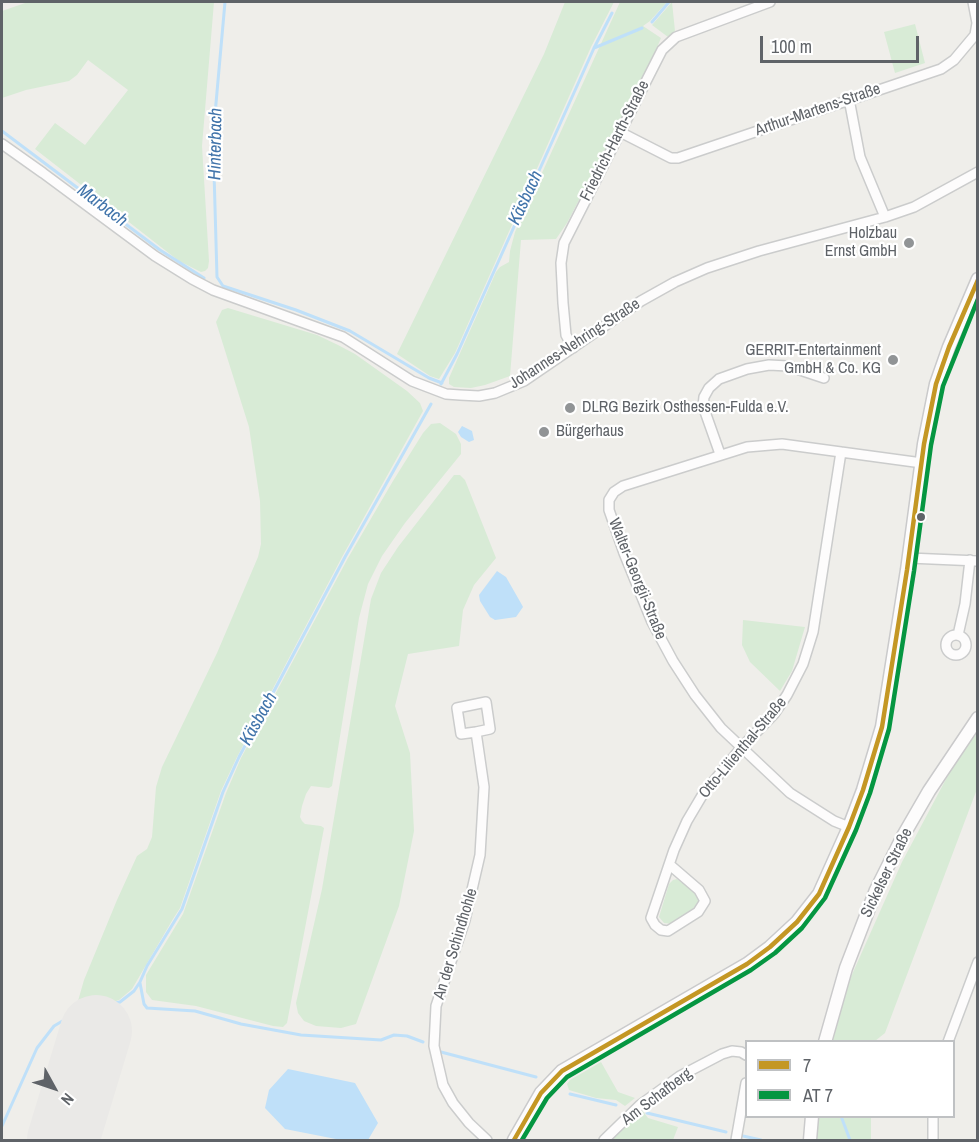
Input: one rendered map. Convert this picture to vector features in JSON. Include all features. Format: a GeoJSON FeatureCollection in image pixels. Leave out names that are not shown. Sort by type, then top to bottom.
{"type":"FeatureCollection","features":[{"type":"Feature","properties":{"kind":"street","name":"Friedrich-Harth-Straße"},"geometry":{"type":"LineString","coordinates":[[573,348],[566,335],[562,252],[572,226],[662,50],[670,41],[685,33],[770,2]]}},
{"type":"Feature","properties":{"kind":"street","name":"Arthur-Martens-Straße"},"geometry":{"type":"LineString","coordinates":[[620,132],[670,158],[678,158],[941,69],[954,60],[975,35],[977,23],[973,2]]}},
{"type":"Feature","properties":{"kind":"street"},"geometry":{"type":"LineString","coordinates":[[849,99],[860,157],[885,218]]}},
{"type":"Feature","properties":{"kind":"street","name":"Johannes-Nehring-Straße"},"geometry":{"type":"LineString","coordinates":[[2,144],[44,172],[155,256],[192,279],[213,290],[343,337],[412,381],[428,388],[460,395],[479,396],[495,393],[524,381],[641,301],[675,282],[707,268],[759,251],[885,218],[914,207],[978,172]]}},
{"type":"Feature","properties":{"kind":"street"},"geometry":{"type":"LineString","coordinates":[[514,1140],[541,1093],[562,1071],[747,964],[797,922],[819,894],[863,790],[882,727],[936,384],[978,279]]}},
{"type":"Feature","properties":{"kind":"street"},"geometry":{"type":"LineString","coordinates":[[824,378],[788,366],[769,365],[747,369],[719,379],[709,388],[704,397],[703,406],[720,454],[747,447],[782,444],[922,463]]}},
{"type":"Feature","properties":{"kind":"street","name":"Otto-Lilienthal-Straße"},"geometry":{"type":"LineString","coordinates":[[670,865],[699,890],[705,902],[698,912],[668,931],[661,930],[651,918],[679,837],[697,803],[741,748],[774,714],[803,664],[813,632],[841,452]]}},
{"type":"Feature","properties":{"kind":"street","name":"Walter-Georgii-Straße"},"geometry":{"type":"LineString","coordinates":[[720,454],[623,486],[614,492],[609,500],[609,510],[657,632],[695,695],[721,728],[790,793],[834,821],[849,827]]}},
{"type":"Feature","properties":{"kind":"street"},"geometry":{"type":"LineString","coordinates":[[909,558],[974,561],[958,635]]}},
{"type":"Feature","properties":{"kind":"street","name":"Sickelser Straße"},"geometry":{"type":"LineString","coordinates":[[825,1040],[846,968],[884,873],[929,791],[978,718]]}},
{"type":"Feature","properties":{"kind":"street","name":"An der Schindhohle"},"geometry":{"type":"LineString","coordinates":[[476,732],[484,787],[480,855],[476,881],[465,920],[436,1006],[434,1046],[443,1085],[453,1103],[487,1140]]}},
{"type":"Feature","properties":{"kind":"street"},"geometry":{"type":"LineString","coordinates":[[948,1040],[978,962]]}},
{"type":"Feature","properties":{"kind":"street","name":"Am Schafberg"},"geometry":{"type":"LineString","coordinates":[[604,1140],[640,1105],[680,1076],[722,1054],[732,1051],[745,1054]]}},
{"type":"Feature","properties":{"kind":"street"},"geometry":{"type":"LineString","coordinates":[[736,1140],[745,1093]]}},
{"type":"Feature","properties":{"kind":"street"},"geometry":{"type":"LineString","coordinates":[[810,1140],[812,1118]]}},
{"type":"Feature","properties":{"kind":"street"},"geometry":{"type":"LineString","coordinates":[[933,1118],[933,1140]]}},
{"type":"Feature","properties":{"kind":"green space"},"geometry":{"type":"Polygon","coordinates":[[[28,2],[214,2],[202,146],[209,261],[205,271],[201,272],[179,261],[35,149],[55,123],[85,145],[128,90],[88,60],[77,75],[69,81],[26,90],[2,98],[2,11],[28,2]]]}},
{"type":"Feature","properties":{"kind":"green space"},"geometry":{"type":"Polygon","coordinates":[[[565,2],[614,2],[591,47],[455,353],[439,379],[430,376],[397,354],[544,54],[565,2]]]}},
{"type":"Feature","properties":{"kind":"green space"},"geometry":{"type":"Polygon","coordinates":[[[620,2],[667,2],[643,26],[661,38],[656,50],[567,223],[556,239],[521,240],[510,376],[471,388],[454,387],[449,384],[449,378],[496,272],[509,262],[515,232],[620,2]]]}},
{"type":"Feature","properties":{"kind":"green space"},"geometry":{"type":"Polygon","coordinates":[[[672,2],[675,31],[668,37],[652,25],[672,2]]]}},
{"type":"Feature","properties":{"kind":"green space"},"geometry":{"type":"Polygon","coordinates":[[[915,24],[925,63],[895,73],[884,32],[915,24]]]}},
{"type":"Feature","properties":{"kind":"green space"},"geometry":{"type":"Polygon","coordinates":[[[228,308],[317,335],[338,345],[355,354],[407,391],[420,403],[423,411],[342,557],[237,757],[221,791],[180,908],[132,989],[119,1000],[111,1003],[79,1008],[78,1001],[84,980],[117,900],[137,856],[147,849],[152,837],[156,787],[162,767],[217,653],[258,557],[261,544],[260,501],[249,427],[216,322],[222,310],[228,308]]]}},
{"type":"Feature","properties":{"kind":"green space"},"geometry":{"type":"Polygon","coordinates":[[[440,423],[456,434],[461,444],[461,454],[405,523],[382,556],[368,584],[359,618],[332,786],[329,788],[311,786],[302,806],[300,817],[305,824],[324,828],[287,1023],[283,1027],[273,1026],[196,1006],[152,1000],[146,992],[146,975],[183,914],[226,793],[241,758],[348,558],[393,481],[423,433],[431,424],[440,423]]]}},
{"type":"Feature","properties":{"kind":"green space"},"geometry":{"type":"Polygon","coordinates":[[[454,475],[460,475],[465,480],[496,558],[474,585],[463,610],[459,646],[408,654],[395,706],[410,753],[414,831],[399,906],[356,1024],[341,1028],[316,1026],[304,1021],[298,1013],[296,1003],[322,889],[371,599],[381,573],[398,547],[454,475]]]}},
{"type":"Feature","properties":{"kind":"green space"},"geometry":{"type":"Polygon","coordinates":[[[743,620],[805,627],[792,671],[780,691],[750,662],[742,645],[743,620]]]}},
{"type":"Feature","properties":{"kind":"green space"},"geometry":{"type":"Polygon","coordinates":[[[977,733],[977,789],[885,1033],[876,1040],[830,1040],[834,1015],[902,862],[954,764],[977,733]]]}},
{"type":"Feature","properties":{"kind":"green space"},"geometry":{"type":"Polygon","coordinates":[[[677,879],[700,895],[701,901],[694,911],[673,924],[664,923],[659,917],[669,884],[677,879]]]}},
{"type":"Feature","properties":{"kind":"green space"},"geometry":{"type":"Polygon","coordinates":[[[601,1062],[618,1092],[635,1098],[625,1106],[616,1100],[596,1098],[569,1090],[567,1084],[570,1080],[601,1062]]]}},
{"type":"Feature","properties":{"kind":"green space"},"geometry":{"type":"Polygon","coordinates":[[[642,1110],[648,1118],[678,1127],[673,1140],[611,1140],[642,1110]]]}},
{"type":"Feature","properties":{"kind":"green space"},"geometry":{"type":"Polygon","coordinates":[[[818,1118],[871,1118],[871,1140],[814,1140],[818,1118]]]}},
{"type":"Feature","properties":{"kind":"water"},"geometry":{"type":"Polygon","coordinates":[[[462,426],[472,431],[474,440],[469,442],[461,437],[458,432],[462,426]]]}},
{"type":"Feature","properties":{"kind":"water"},"geometry":{"type":"Polygon","coordinates":[[[497,571],[506,577],[523,607],[516,617],[495,620],[490,617],[480,601],[479,595],[497,571]]]}},
{"type":"Feature","properties":{"kind":"water"},"geometry":{"type":"Polygon","coordinates":[[[288,1069],[355,1083],[378,1123],[368,1140],[341,1140],[285,1129],[265,1108],[269,1090],[288,1069]]]}},
{"type":"Feature","properties":{"kind":"waterway","name":"Hinterbach"},"geometry":{"type":"LineString","coordinates":[[225,2],[213,137],[217,277],[223,286],[350,331],[429,378],[442,383]]}},
{"type":"Feature","properties":{"kind":"waterway"},"geometry":{"type":"LineString","coordinates":[[652,22],[669,2]]}},
{"type":"Feature","properties":{"kind":"waterway","name":"Käsbach"},"geometry":{"type":"LineString","coordinates":[[441,384],[457,354],[594,48],[612,13]]}},
{"type":"Feature","properties":{"kind":"waterway"},"geometry":{"type":"LineString","coordinates":[[594,48],[642,28]]}},
{"type":"Feature","properties":{"kind":"waterway","name":"Marbach"},"geometry":{"type":"LineString","coordinates":[[2,131],[160,250],[204,278]]}},
{"type":"Feature","properties":{"kind":"waterway","name":"Käsbach"},"geometry":{"type":"LineString","coordinates":[[80,1011],[120,1002],[134,991],[140,982],[147,966],[182,909],[223,792],[239,757],[345,557],[431,404]]}},
{"type":"Feature","properties":{"kind":"waterway"},"geometry":{"type":"LineString","coordinates":[[140,983],[144,1004],[147,1008],[195,1011],[241,1024],[301,1035],[381,1040],[394,1035],[407,1036],[423,1042]]}},
{"type":"Feature","properties":{"kind":"waterway","name":"Käsbach"},"geometry":{"type":"LineString","coordinates":[[2,1126],[37,1048],[54,1026],[71,1016]]}},
{"type":"Feature","properties":{"kind":"waterway"},"geometry":{"type":"LineString","coordinates":[[441,1052],[536,1077]]}},
{"type":"Feature","properties":{"kind":"waterway"},"geometry":{"type":"LineString","coordinates":[[570,1094],[616,1105]]}},
{"type":"Feature","properties":{"kind":"waterway"},"geometry":{"type":"LineString","coordinates":[[647,1113],[726,1132]]}},
{"type":"Feature","properties":{"kind":"waterway"},"geometry":{"type":"LineString","coordinates":[[842,1118],[850,1140]]}},
{"type":"Feature","properties":{"kind":"waterway"},"geometry":{"type":"LineString","coordinates":[[743,1136],[761,1140]]}},
{"type":"Feature","properties":{"kind":"runway"},"geometry":{"type":"LineString","coordinates":[[63,1140],[96,1031]]}},
{"type":"Feature","properties":{"kind":"transit line","name":"7"},"geometry":{"type":"LineString","coordinates":[[514,1140],[541,1093],[562,1071],[747,964],[797,922],[819,894],[863,790],[882,727],[924,444],[936,384],[949,347],[978,280]]}},
{"type":"Feature","properties":{"kind":"transit line"},"geometry":{"type":"LineString","coordinates":[[522,1140],[547,1098],[567,1077],[751,970],[775,953],[802,928],[825,898],[856,830],[870,793],[889,729],[931,445],[943,386],[978,299]]}},
{"type":"Feature","properties":{"kind":"place","name":"Holzbau Ernst GmbH"},"geometry":{"type":"Point","coordinates":[909,243]}},
{"type":"Feature","properties":{"kind":"place","name":"GERRIT-Entertainment GmbH & Co. KG"},"geometry":{"type":"Point","coordinates":[893,360]}},
{"type":"Feature","properties":{"kind":"place","name":"DLRG Bezirk Osthessen-Fulda e.V."},"geometry":{"type":"Point","coordinates":[570,408]}},
{"type":"Feature","properties":{"kind":"place","name":"Bürgerhaus"},"geometry":{"type":"Point","coordinates":[544,432]}}]}
